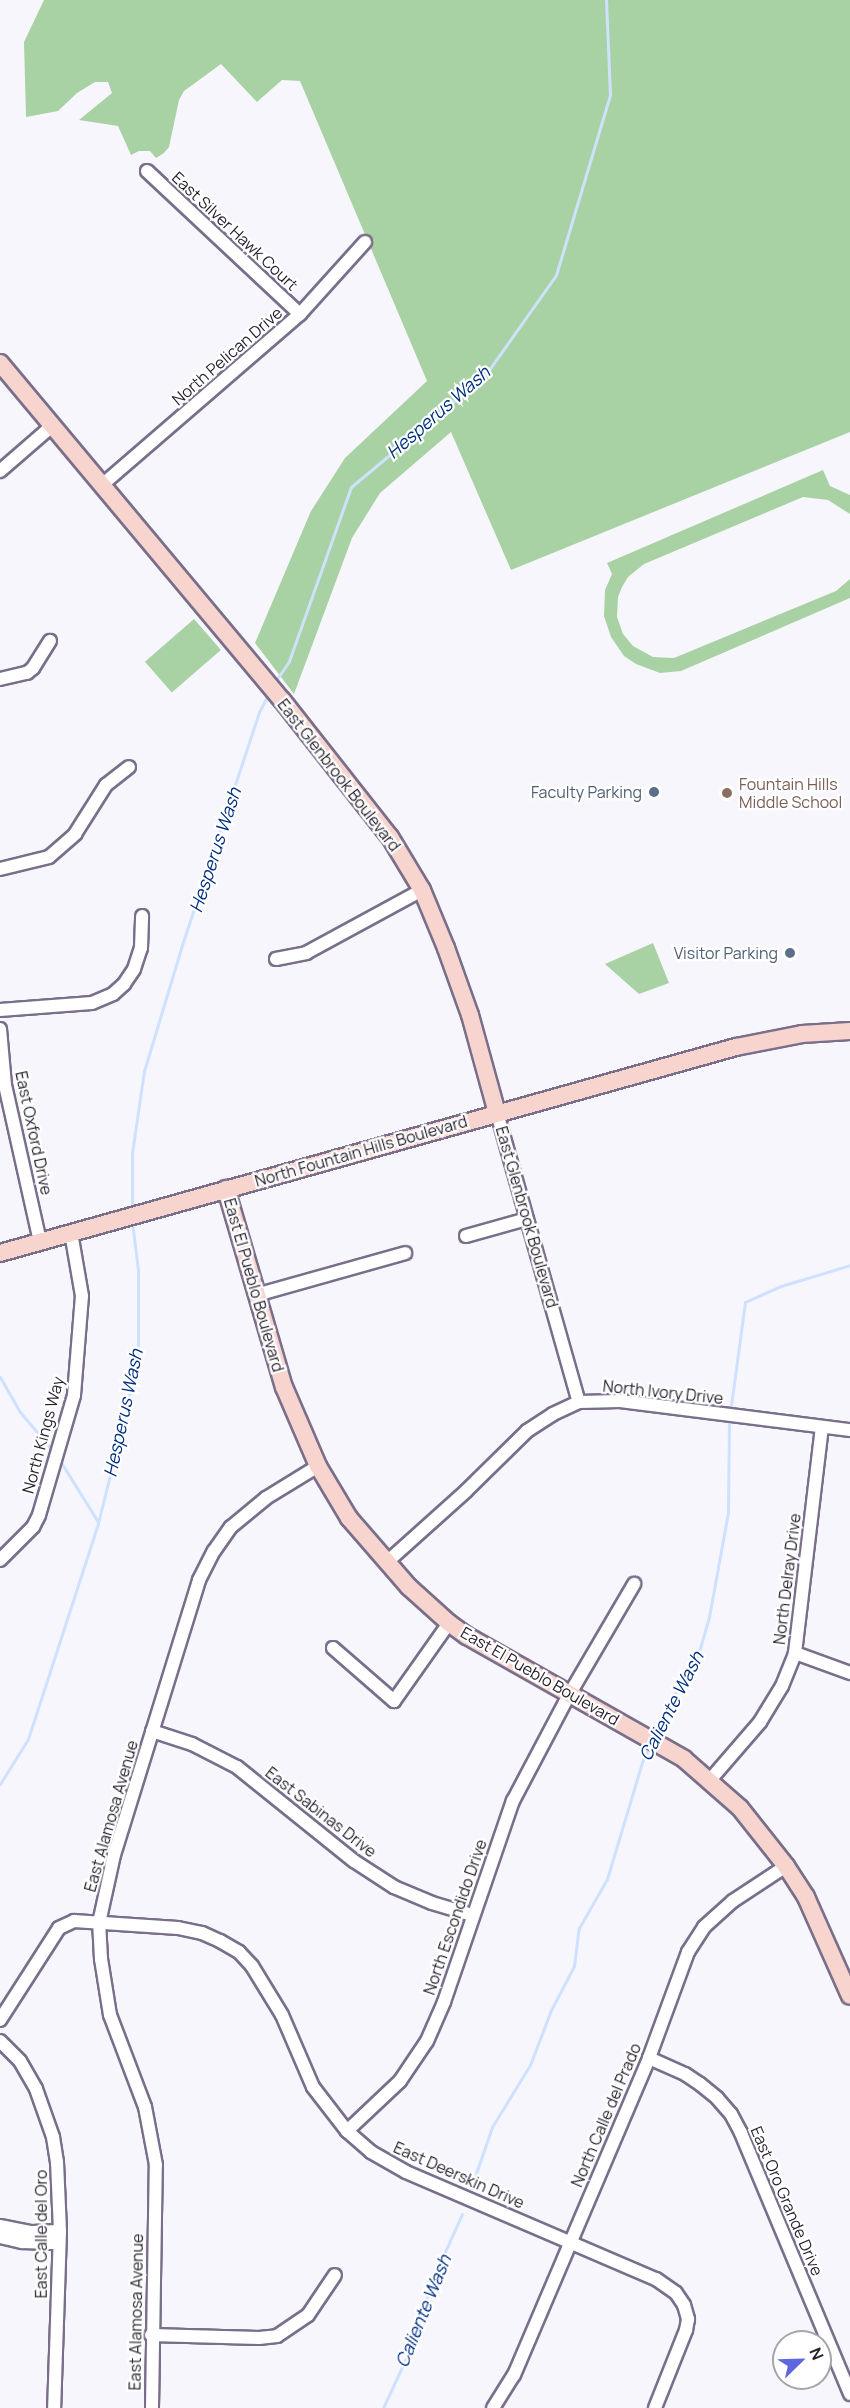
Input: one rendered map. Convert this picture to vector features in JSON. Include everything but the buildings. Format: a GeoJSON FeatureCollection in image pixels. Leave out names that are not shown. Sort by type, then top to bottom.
{"type":"FeatureCollection","features":[{"type":"Feature","properties":{"kind":"street","name":"East Silver Hawk Court"},"geometry":{"type":"LineString","coordinates":[[147,171],[300,314]]}},
{"type":"Feature","properties":{"kind":"street","name":"North Pelican Drive"},"geometry":{"type":"LineString","coordinates":[[102,485],[300,314],[365,242]]}},
{"type":"Feature","properties":{"kind":"street","name":"East Glenbrook Boulevard"},"geometry":{"type":"LineString","coordinates":[[0,363],[342,774],[390,837],[422,890],[470,1015],[579,1402]]}},
{"type":"Feature","properties":{"kind":"street"},"geometry":{"type":"LineString","coordinates":[[0,471],[52,426]]}},
{"type":"Feature","properties":{"kind":"street"},"geometry":{"type":"LineString","coordinates":[[0,679],[27,673],[33,669],[50,641]]}},
{"type":"Feature","properties":{"kind":"street"},"geometry":{"type":"LineString","coordinates":[[0,869],[50,857],[75,834],[106,785],[129,766]]}},
{"type":"Feature","properties":{"kind":"street"},"geometry":{"type":"LineString","coordinates":[[276,959],[306,953],[422,890]]}},
{"type":"Feature","properties":{"kind":"street"},"geometry":{"type":"LineString","coordinates":[[0,1010],[92,1003],[113,994],[124,984],[134,969],[141,948],[142,916]]}},
{"type":"Feature","properties":{"kind":"street","name":"East Oxford Drive"},"geometry":{"type":"LineString","coordinates":[[0,1029],[2,1085],[40,1242]]}},
{"type":"Feature","properties":{"kind":"street","name":"North Fountain Hills Boulevard"},"geometry":{"type":"LineString","coordinates":[[0,1253],[723,1050],[802,1034],[850,1031]]}},
{"type":"Feature","properties":{"kind":"street","name":"East El Pueblo Boulevard"},"geometry":{"type":"LineString","coordinates":[[226,1189],[284,1387],[318,1466],[349,1518],[387,1562],[448,1623],[684,1760],[740,1808],[786,1866],[806,1897],[850,1996]]}},
{"type":"Feature","properties":{"kind":"street"},"geometry":{"type":"LineString","coordinates":[[466,1236],[527,1219]]}},
{"type":"Feature","properties":{"kind":"street","name":"North Kings Way"},"geometry":{"type":"LineString","coordinates":[[0,1560],[33,1527],[39,1515],[74,1395],[82,1296],[71,1232]]}},
{"type":"Feature","properties":{"kind":"street"},"geometry":{"type":"LineString","coordinates":[[256,1295],[405,1253]]}},
{"type":"Feature","properties":{"kind":"street","name":"North Ivory Drive"},"geometry":{"type":"LineString","coordinates":[[387,1562],[466,1491],[527,1431],[553,1414],[579,1402],[620,1401],[850,1430]]}},
{"type":"Feature","properties":{"kind":"street","name":"North Delray Drive"},"geometry":{"type":"LineString","coordinates":[[710,1780],[760,1722],[782,1686],[795,1653],[822,1428]]}},
{"type":"Feature","properties":{"kind":"street","name":"East Alamosa Avenue"},"geometry":{"type":"LineString","coordinates":[[152,2408],[151,2335],[156,2185],[153,2144],[135,2075],[110,2015],[100,1959],[99,1923],[114,1855],[137,1788],[152,1731],[199,1580],[214,1551],[231,1527],[266,1498],[318,1466]]}},
{"type":"Feature","properties":{"kind":"street","name":"North Escondido Drive"},"geometry":{"type":"LineString","coordinates":[[347,2131],[400,2080],[427,2042],[444,2002],[513,1801],[569,1695],[634,1584]]}},
{"type":"Feature","properties":{"kind":"street"},"geometry":{"type":"LineString","coordinates":[[333,1648],[394,1701],[448,1623]]}},
{"type":"Feature","properties":{"kind":"street"},"geometry":{"type":"LineString","coordinates":[[795,1653],[850,1673]]}},
{"type":"Feature","properties":{"kind":"street","name":"East Sabinas Drive"},"geometry":{"type":"LineString","coordinates":[[152,1731],[192,1744],[237,1767],[354,1861],[393,1887],[432,1903],[472,1915]]}},
{"type":"Feature","properties":{"kind":"street","name":"North Calle del Prado"},"geometry":{"type":"LineString","coordinates":[[494,2408],[514,2375],[649,2058],[688,1952],[704,1927],[733,1901],[786,1866]]}},
{"type":"Feature","properties":{"kind":"street","name":"East Deerskin Drive"},"geometry":{"type":"LineString","coordinates":[[0,2020],[60,1928],[74,1921],[186,1929],[202,1933],[238,1953],[268,1988],[313,2087],[347,2131],[388,2164],[668,2286],[684,2305],[688,2319],[686,2330],[655,2408]]}},
{"type":"Feature","properties":{"kind":"street","name":"East Calle del Oro"},"geometry":{"type":"LineString","coordinates":[[0,2041],[30,2074],[53,2137],[60,2237],[54,2408]]}},
{"type":"Feature","properties":{"kind":"street","name":"East Oro Grande Drive"},"geometry":{"type":"LineString","coordinates":[[649,2058],[693,2079],[717,2098],[730,2114],[741,2133],[850,2394]]}},
{"type":"Feature","properties":{"kind":"street"},"geometry":{"type":"LineString","coordinates":[[0,2226],[60,2237]]}},
{"type":"Feature","properties":{"kind":"street"},"geometry":{"type":"LineString","coordinates":[[0,2237],[22,2242],[60,2237]]}},
{"type":"Feature","properties":{"kind":"street"},"geometry":{"type":"LineString","coordinates":[[151,2335],[259,2338],[277,2336],[308,2315],[335,2275]]}},
{"type":"Feature","properties":{"kind":"green space"},"geometry":{"type":"Polygon","coordinates":[[[44,0],[850,0],[850,432],[511,570],[451,432],[380,493],[352,538],[294,694],[255,643],[311,511],[345,458],[427,381],[300,81],[282,80],[257,102],[221,64],[184,91],[179,100],[169,147],[164,153],[156,158],[150,151],[139,151],[131,155],[118,126],[79,120],[112,93],[108,82],[95,82],[77,93],[58,111],[26,117],[24,42],[44,0]]]}},
{"type":"Feature","properties":{"kind":"green space"},"geometry":{"type":"Polygon","coordinates":[[[823,470],[830,486],[850,495],[850,514],[828,500],[803,497],[644,564],[628,577],[622,587],[618,597],[617,617],[623,634],[633,646],[653,657],[674,658],[836,591],[850,579],[850,598],[681,671],[660,673],[636,664],[624,656],[611,637],[604,616],[605,590],[612,574],[607,563],[823,470]]]}},
{"type":"Feature","properties":{"kind":"green space"},"geometry":{"type":"Polygon","coordinates":[[[194,619],[221,650],[172,693],[145,662],[194,619]]]}},
{"type":"Feature","properties":{"kind":"green space"},"geometry":{"type":"Polygon","coordinates":[[[653,943],[669,983],[639,994],[605,964],[653,943]]]}},
{"type":"Feature","properties":{"kind":"waterway","name":"Hesperus Wash"},"geometry":{"type":"LineString","coordinates":[[275,682],[289,661],[351,487],[486,374],[556,275],[610,95],[606,0]]}},
{"type":"Feature","properties":{"kind":"waterway","name":"Hesperus Wash"},"geometry":{"type":"LineString","coordinates":[[132,1211],[132,1153],[144,1071],[182,945],[259,712],[269,693]]}},
{"type":"Feature","properties":{"kind":"waterway","name":"Hesperus Wash"},"geometry":{"type":"LineString","coordinates":[[0,1784],[28,1739],[98,1523],[122,1427],[138,1356],[138,1270],[132,1221]]}},
{"type":"Feature","properties":{"kind":"waterway","name":"Caliente Wash"},"geometry":{"type":"LineString","coordinates":[[730,1413],[745,1302],[781,1286],[850,1265]]}},
{"type":"Feature","properties":{"kind":"waterway"},"geometry":{"type":"LineString","coordinates":[[0,1377],[20,1412],[53,1451]]}},
{"type":"Feature","properties":{"kind":"waterway","name":"Caliente Wash"},"geometry":{"type":"LineString","coordinates":[[653,1737],[667,1705],[696,1662],[709,1617],[728,1512],[729,1420]]}},
{"type":"Feature","properties":{"kind":"waterway"},"geometry":{"type":"LineString","coordinates":[[59,1459],[98,1522]]}},
{"type":"Feature","properties":{"kind":"waterway","name":"Caliente Wash"},"geometry":{"type":"LineString","coordinates":[[471,2188],[492,2127],[530,2065],[551,2010],[574,1966],[579,1928],[607,1879],[642,1762],[650,1745]]}},
{"type":"Feature","properties":{"kind":"waterway","name":"Caliente Wash"},"geometry":{"type":"LineString","coordinates":[[383,2408],[407,2356],[434,2276],[462,2214]]}},
{"type":"Feature","properties":{"kind":"place","name":"Faculty Parking"},"geometry":{"type":"Point","coordinates":[654,792]}},
{"type":"Feature","properties":{"kind":"place","name":"Fountain Hills Middle School"},"geometry":{"type":"Point","coordinates":[727,793]}},
{"type":"Feature","properties":{"kind":"place","name":"Visitor Parking"},"geometry":{"type":"Point","coordinates":[790,953]}}]}
